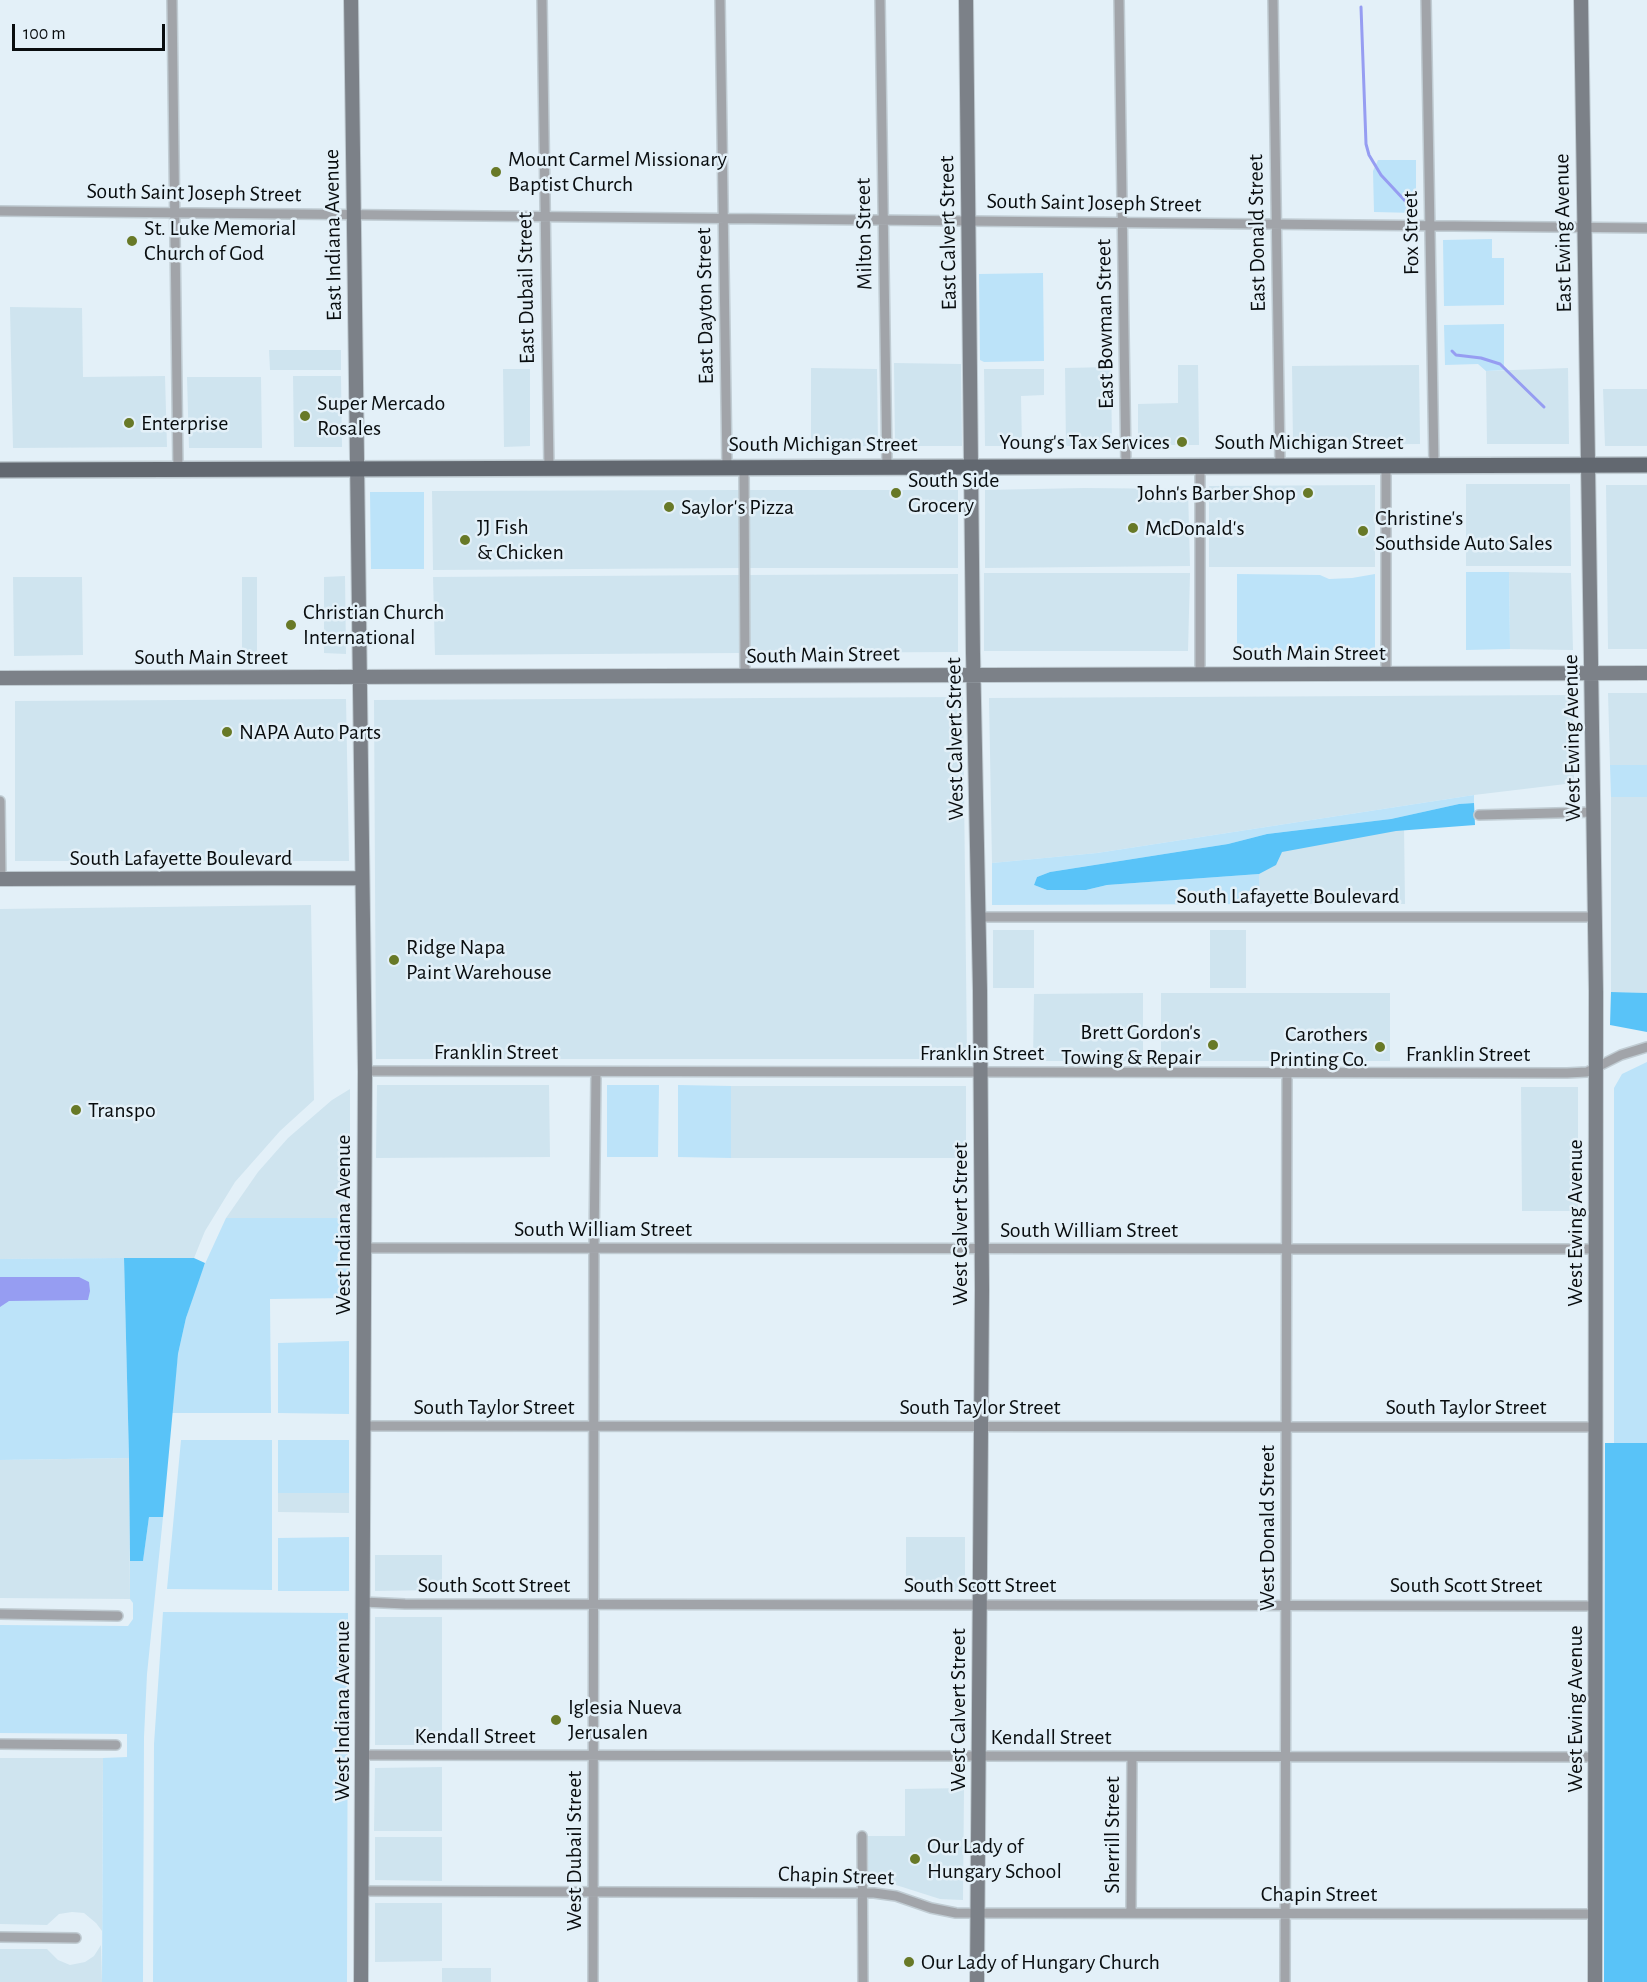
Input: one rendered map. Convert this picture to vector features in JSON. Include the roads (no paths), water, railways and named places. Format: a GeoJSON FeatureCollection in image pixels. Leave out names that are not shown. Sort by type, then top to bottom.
{"type":"FeatureCollection","features":[{"type":"Feature","properties":{"kind":"main road","name":"South Michigan Street"},"geometry":{"type":"LineString","coordinates":[[0,470],[1647,465]]}},
{"type":"Feature","properties":{"kind":"street"},"geometry":{"type":"LineString","coordinates":[[172,0],[178,469]]}},
{"type":"Feature","properties":{"kind":"street","name":"East Indiana Avenue"},"geometry":{"type":"LineString","coordinates":[[351,0],[358,469]]}},
{"type":"Feature","properties":{"kind":"street","name":"East Dubail Street"},"geometry":{"type":"LineString","coordinates":[[542,0],[549,468]]}},
{"type":"Feature","properties":{"kind":"street","name":"East Dayton Street"},"geometry":{"type":"LineString","coordinates":[[720,0],[727,467]]}},
{"type":"Feature","properties":{"kind":"street","name":"Milton Street"},"geometry":{"type":"LineString","coordinates":[[880,0],[887,467]]}},
{"type":"Feature","properties":{"kind":"street","name":"East Calvert Street"},"geometry":{"type":"LineString","coordinates":[[966,0],[972,466]]}},
{"type":"Feature","properties":{"kind":"street","name":"East Bowman Street"},"geometry":{"type":"LineString","coordinates":[[1119,0],[1126,467]]}},
{"type":"Feature","properties":{"kind":"street","name":"East Donald Street"},"geometry":{"type":"LineString","coordinates":[[1273,0],[1280,465]]}},
{"type":"Feature","properties":{"kind":"street","name":"Fox Street"},"geometry":{"type":"LineString","coordinates":[[1426,0],[1434,464]]}},
{"type":"Feature","properties":{"kind":"street","name":"East Ewing Avenue"},"geometry":{"type":"LineString","coordinates":[[1581,0],[1587,465]]}},
{"type":"Feature","properties":{"kind":"street","name":"South Saint Joseph Street"},"geometry":{"type":"LineString","coordinates":[[0,211],[1647,228]]}},
{"type":"Feature","properties":{"kind":"street"},"geometry":{"type":"LineString","coordinates":[[1386,465],[1386,674]]}},
{"type":"Feature","properties":{"kind":"street","name":"West Ewing Avenue"},"geometry":{"type":"LineString","coordinates":[[1587,465],[1597,1066],[1594,1982]]}},
{"type":"Feature","properties":{"kind":"street","name":"West Calvert Street"},"geometry":{"type":"LineString","coordinates":[[972,466],[981,1072],[977,1982]]}},
{"type":"Feature","properties":{"kind":"street"},"geometry":{"type":"LineString","coordinates":[[1200,466],[1200,674]]}},
{"type":"Feature","properties":{"kind":"street"},"geometry":{"type":"LineString","coordinates":[[744,467],[745,677]]}},
{"type":"Feature","properties":{"kind":"street","name":"West Indiana Avenue"},"geometry":{"type":"LineString","coordinates":[[358,469],[365,1071],[361,1982]]}},
{"type":"Feature","properties":{"kind":"street","name":"South Main Street"},"geometry":{"type":"LineString","coordinates":[[0,678],[1647,673]]}},
{"type":"Feature","properties":{"kind":"street"},"geometry":{"type":"LineString","coordinates":[[0,801],[0,879]]}},
{"type":"Feature","properties":{"kind":"street"},"geometry":{"type":"LineString","coordinates":[[1479,815],[1594,812]]}},
{"type":"Feature","properties":{"kind":"street","name":"South Lafayette Boulevard"},"geometry":{"type":"LineString","coordinates":[[0,879],[362,878]]}},
{"type":"Feature","properties":{"kind":"street","name":"South Lafayette Boulevard"},"geometry":{"type":"LineString","coordinates":[[980,917],[1596,917]]}},
{"type":"Feature","properties":{"kind":"street","name":"Franklin Street"},"geometry":{"type":"LineString","coordinates":[[365,1071],[1567,1073],[1587,1072],[1621,1055],[1647,1047]]}},
{"type":"Feature","properties":{"kind":"street","name":"West Dubail Street"},"geometry":{"type":"LineString","coordinates":[[593,1982],[596,1072]]}},
{"type":"Feature","properties":{"kind":"street","name":"West Donald Street"},"geometry":{"type":"LineString","coordinates":[[1285,1982],[1287,1073]]}},
{"type":"Feature","properties":{"kind":"street","name":"South William Street"},"geometry":{"type":"LineString","coordinates":[[364,1248],[1597,1249]]}},
{"type":"Feature","properties":{"kind":"street","name":"South Taylor Street"},"geometry":{"type":"LineString","coordinates":[[364,1426],[1596,1426]]}},
{"type":"Feature","properties":{"kind":"street","name":"South Scott Street"},"geometry":{"type":"LineString","coordinates":[[363,1602],[594,1605],[1596,1606]]}},
{"type":"Feature","properties":{"kind":"street"},"geometry":{"type":"LineString","coordinates":[[0,1614],[117,1616]]}},
{"type":"Feature","properties":{"kind":"street"},"geometry":{"type":"LineString","coordinates":[[0,1744],[116,1745]]}},
{"type":"Feature","properties":{"kind":"street","name":"Kendall Street"},"geometry":{"type":"LineString","coordinates":[[363,1755],[1596,1757]]}},
{"type":"Feature","properties":{"kind":"street","name":"Sherrill Street"},"geometry":{"type":"LineString","coordinates":[[1131,1913],[1132,1757]]}},
{"type":"Feature","properties":{"kind":"street"},"geometry":{"type":"LineString","coordinates":[[862,1836],[863,1982]]}},
{"type":"Feature","properties":{"kind":"street","name":"Chapin Street"},"geometry":{"type":"LineString","coordinates":[[362,1892],[862,1893],[896,1896],[942,1911],[977,1913],[1595,1914]]}},
{"type":"Feature","properties":{"kind":"street"},"geometry":{"type":"LineString","coordinates":[[0,1937],[76,1938]]}},
{"type":"Feature","properties":{"kind":"waterway"},"geometry":{"type":"LineString","coordinates":[[1361,7],[1366,144],[1369,155],[1381,175],[1408,204]]}},
{"type":"Feature","properties":{"kind":"waterway"},"geometry":{"type":"LineString","coordinates":[[1452,351],[1456,355],[1481,358],[1500,364],[1544,407]]}},
{"type":"Feature","properties":{"kind":"place","name":"Mount Carmel Missionary Baptist Church"},"geometry":{"type":"Point","coordinates":[496,172]}},
{"type":"Feature","properties":{"kind":"place","name":"St. Luke Memorial Church of God"},"geometry":{"type":"Point","coordinates":[132,241]}},
{"type":"Feature","properties":{"kind":"place","name":"Super Mercado Rosales"},"geometry":{"type":"Point","coordinates":[305,416]}},
{"type":"Feature","properties":{"kind":"place","name":"Enterprise"},"geometry":{"type":"Point","coordinates":[129,423]}},
{"type":"Feature","properties":{"kind":"place","name":"Young's Tax Services"},"geometry":{"type":"Point","coordinates":[1182,442]}},
{"type":"Feature","properties":{"kind":"place","name":"South Side Grocery"},"geometry":{"type":"Point","coordinates":[896,493]}},
{"type":"Feature","properties":{"kind":"place","name":"John's Barber Shop"},"geometry":{"type":"Point","coordinates":[1308,493]}},
{"type":"Feature","properties":{"kind":"place","name":"Saylor's Pizza"},"geometry":{"type":"Point","coordinates":[669,507]}},
{"type":"Feature","properties":{"kind":"place","name":"McDonald's"},"geometry":{"type":"Point","coordinates":[1133,528]}},
{"type":"Feature","properties":{"kind":"place","name":"Christine's Southside Auto Sales"},"geometry":{"type":"Point","coordinates":[1363,531]}},
{"type":"Feature","properties":{"kind":"place","name":"JJ Fish & Chicken"},"geometry":{"type":"Point","coordinates":[465,540]}},
{"type":"Feature","properties":{"kind":"place","name":"Christian Church International"},"geometry":{"type":"Point","coordinates":[291,625]}},
{"type":"Feature","properties":{"kind":"place","name":"NAPA Auto Parts"},"geometry":{"type":"Point","coordinates":[227,732]}},
{"type":"Feature","properties":{"kind":"place","name":"Ridge Napa Paint Warehouse"},"geometry":{"type":"Point","coordinates":[394,960]}},
{"type":"Feature","properties":{"kind":"place","name":"Brett Gordon's Towing & Repair"},"geometry":{"type":"Point","coordinates":[1213,1045]}},
{"type":"Feature","properties":{"kind":"place","name":"Carothers Printing Co."},"geometry":{"type":"Point","coordinates":[1380,1047]}},
{"type":"Feature","properties":{"kind":"place","name":"Transpo"},"geometry":{"type":"Point","coordinates":[76,1110]}},
{"type":"Feature","properties":{"kind":"place","name":"Iglesia Nueva Jerusalen"},"geometry":{"type":"Point","coordinates":[556,1720]}},
{"type":"Feature","properties":{"kind":"place","name":"Our Lady of Hungary School"},"geometry":{"type":"Point","coordinates":[915,1859]}},
{"type":"Feature","properties":{"kind":"place","name":"Our Lady of Hungary Church"},"geometry":{"type":"Point","coordinates":[909,1962]}}]}
